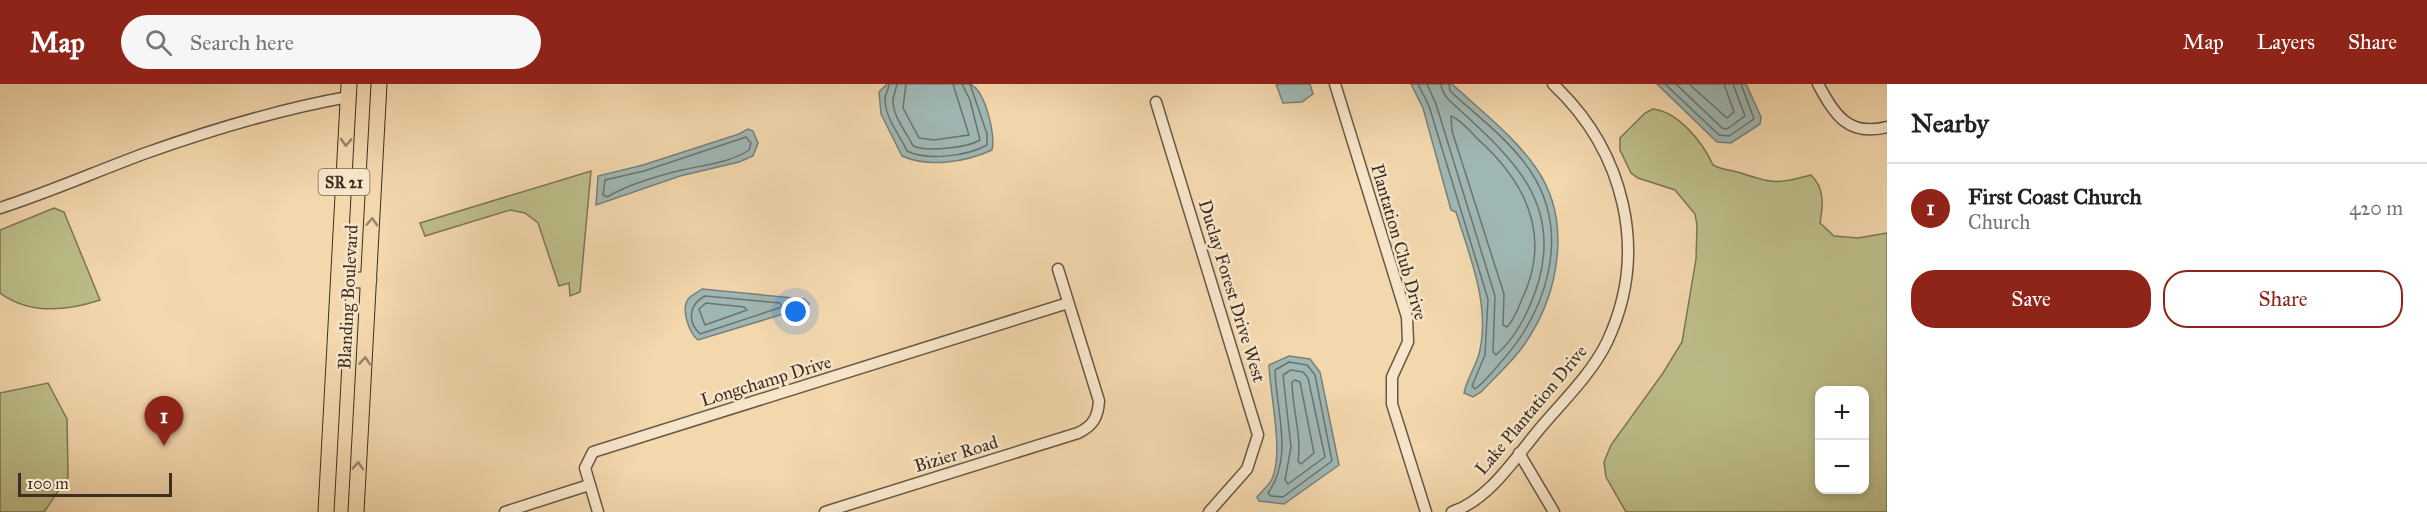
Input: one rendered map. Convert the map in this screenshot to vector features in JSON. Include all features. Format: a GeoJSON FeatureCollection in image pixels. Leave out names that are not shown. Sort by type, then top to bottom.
{"type":"FeatureCollection","features":[{"type":"Feature","properties":{"kind":"main road","name":"Blanding Boulevard"},"geometry":{"type":"LineString","coordinates":[[356,512],[379,84]]}},
{"type":"Feature","properties":{"kind":"main road","name":"Blanding Boulevard"},"geometry":{"type":"LineString","coordinates":[[326,512],[349,90]]}},
{"type":"Feature","properties":{"kind":"main road"},"geometry":{"type":"LineString","coordinates":[[339,280],[369,280]]}},
{"type":"Feature","properties":{"kind":"street","name":"Plantation Club Drive"},"geometry":{"type":"LineString","coordinates":[[1335,84],[1407,317],[1408,342],[1392,377],[1392,397],[1426,512]]}},
{"type":"Feature","properties":{"kind":"street","name":"Lake Plantation Drive"},"geometry":{"type":"LineString","coordinates":[[1452,512],[1482,495],[1592,367],[1607,343],[1617,316],[1628,265],[1626,210],[1613,167],[1581,113],[1553,84]]}},
{"type":"Feature","properties":{"kind":"street"},"geometry":{"type":"LineString","coordinates":[[1818,84],[1831,108],[1842,121],[1857,129],[1875,130],[1887,127]]}},
{"type":"Feature","properties":{"kind":"street"},"geometry":{"type":"LineString","coordinates":[[0,208],[39,196],[150,152],[349,90]]}},
{"type":"Feature","properties":{"kind":"street","name":"Duclay Forest Drive West"},"geometry":{"type":"LineString","coordinates":[[1156,102],[1258,435],[1252,459],[1209,512]]}},
{"type":"Feature","properties":{"kind":"street"},"geometry":{"type":"LineString","coordinates":[[1058,269],[1068,303]]}},
{"type":"Feature","properties":{"kind":"street","name":"Bizier Road"},"geometry":{"type":"LineString","coordinates":[[825,512],[1078,433],[1093,422],[1098,414],[1099,401],[1068,303]]}},
{"type":"Feature","properties":{"kind":"street","name":"Longchamp Drive"},"geometry":{"type":"LineString","coordinates":[[589,485],[586,463],[593,452],[1068,303]]}},
{"type":"Feature","properties":{"kind":"street"},"geometry":{"type":"LineString","coordinates":[[1519,453],[1554,512]]}},
{"type":"Feature","properties":{"kind":"street"},"geometry":{"type":"LineString","coordinates":[[505,512],[589,485],[598,512]]}},
{"type":"Feature","properties":{"kind":"green space"},"geometry":{"type":"Polygon","coordinates":[[[1653,109],[1663,111],[1689,130],[1703,147],[1713,165],[1776,182],[1811,175],[1821,191],[1820,223],[1834,236],[1858,238],[1887,233],[1887,512],[1626,512],[1606,477],[1604,462],[1611,445],[1663,373],[1682,342],[1696,259],[1697,225],[1695,214],[1675,190],[1638,178],[1631,173],[1620,150],[1620,138],[1645,113],[1653,109]]]}},
{"type":"Feature","properties":{"kind":"green space"},"geometry":{"type":"Polygon","coordinates":[[[591,171],[580,292],[570,296],[569,283],[559,286],[538,223],[525,213],[510,210],[425,236],[420,223],[591,171]]]}},
{"type":"Feature","properties":{"kind":"green space"},"geometry":{"type":"Polygon","coordinates":[[[54,208],[64,212],[100,300],[75,307],[49,309],[24,305],[0,293],[0,230],[54,208]]]}},
{"type":"Feature","properties":{"kind":"green space"},"geometry":{"type":"Polygon","coordinates":[[[48,383],[67,419],[68,477],[44,512],[0,512],[0,393],[48,383]]]}},
{"type":"Feature","properties":{"kind":"water"},"geometry":{"type":"Polygon","coordinates":[[[887,84],[970,84],[985,104],[991,124],[992,150],[971,158],[935,163],[902,156],[881,114],[879,92],[887,84]]]}},
{"type":"Feature","properties":{"kind":"water"},"geometry":{"type":"Polygon","coordinates":[[[1276,84],[1310,84],[1313,94],[1302,102],[1283,103],[1276,84]]]}},
{"type":"Feature","properties":{"kind":"water"},"geometry":{"type":"Polygon","coordinates":[[[1411,84],[1452,84],[1527,156],[1548,189],[1555,211],[1558,234],[1557,258],[1546,304],[1524,345],[1481,392],[1473,397],[1464,393],[1479,354],[1482,336],[1481,300],[1473,264],[1456,212],[1451,210],[1423,108],[1411,84]]]}},
{"type":"Feature","properties":{"kind":"water"},"geometry":{"type":"Polygon","coordinates":[[[1657,84],[1746,84],[1761,117],[1760,124],[1731,143],[1717,142],[1657,84]]]}},
{"type":"Feature","properties":{"kind":"water"},"geometry":{"type":"Polygon","coordinates":[[[748,129],[753,131],[758,143],[753,156],[739,162],[680,176],[596,205],[598,176],[643,165],[739,134],[748,129]]]}},
{"type":"Feature","properties":{"kind":"water"},"geometry":{"type":"Polygon","coordinates":[[[702,289],[804,299],[809,304],[803,308],[698,340],[689,326],[685,308],[689,298],[702,289]]]}},
{"type":"Feature","properties":{"kind":"water"},"geometry":{"type":"Polygon","coordinates":[[[1289,356],[1310,359],[1320,372],[1339,465],[1284,504],[1259,501],[1257,497],[1272,479],[1277,454],[1269,365],[1289,356]]]}},
{"type":"Feature","properties":{"kind":"place","name":"First Coast Church"},"geometry":{"type":"Point","coordinates":[164,446]}}]}
